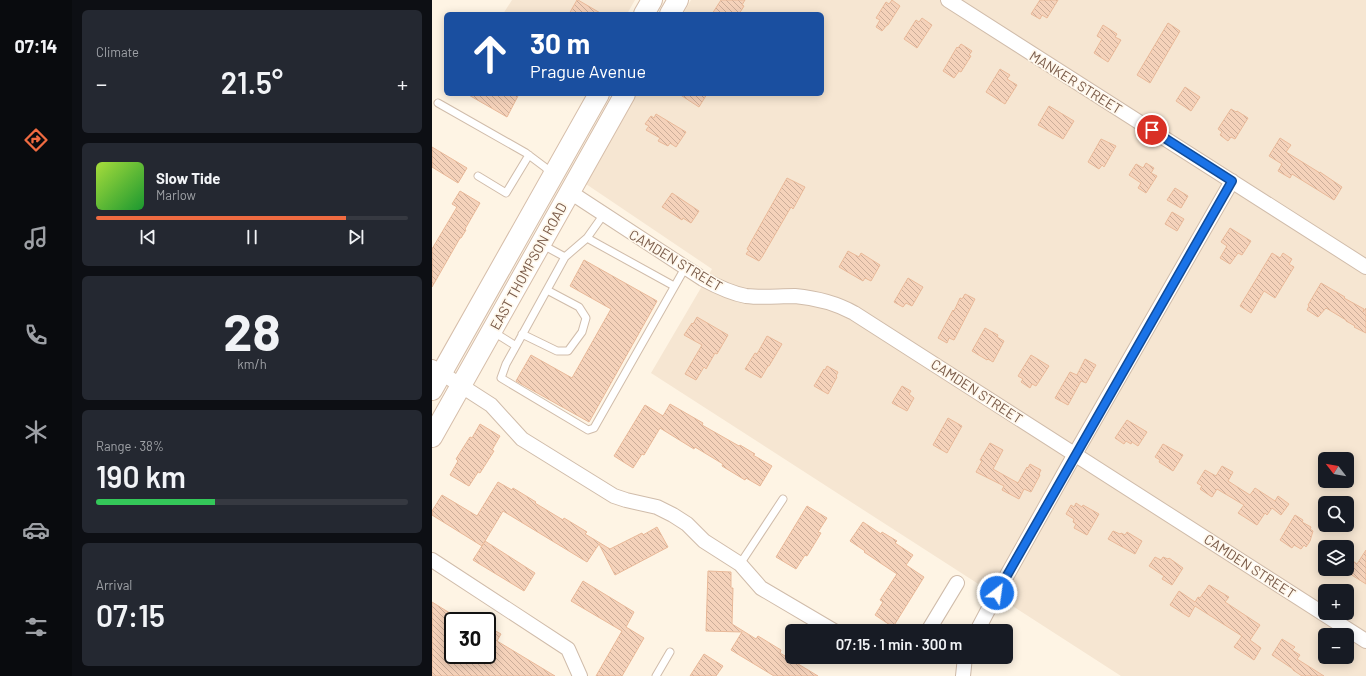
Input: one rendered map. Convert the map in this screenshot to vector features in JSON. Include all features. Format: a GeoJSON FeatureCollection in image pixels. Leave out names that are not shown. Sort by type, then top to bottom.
{"type":"FeatureCollection","features":[{"type":"Feature","properties":{"kind":"main road"},"geometry":{"type":"LineString","coordinates":[[645,12],[652,0]]}},
{"type":"Feature","properties":{"kind":"main road"},"geometry":{"type":"LineString","coordinates":[[671,12],[678,0]]}},
{"type":"Feature","properties":{"kind":"main road","name":"EAST THOMPSON ROAD"},"geometry":{"type":"LineString","coordinates":[[432,437],[443,379],[598,96]]}},
{"type":"Feature","properties":{"kind":"main road","name":"EAST THOMPSON ROAD"},"geometry":{"type":"LineString","coordinates":[[443,379],[492,331],[624,96]]}},
{"type":"Feature","properties":{"kind":"main road"},"geometry":{"type":"LineString","coordinates":[[552,178],[570,192]]}},
{"type":"Feature","properties":{"kind":"street","name":"MANKER STREET"},"geometry":{"type":"LineString","coordinates":[[948,0],[1366,267]]}},
{"type":"Feature","properties":{"kind":"street"},"geometry":{"type":"LineString","coordinates":[[981,624],[1075,454],[1232,181]]}},
{"type":"Feature","properties":{"kind":"street","name":"CAMDEN STREET"},"geometry":{"type":"LineString","coordinates":[[570,192],[685,268],[716,286],[740,294],[760,297],[795,296],[827,301],[850,311],[1366,641]]}},
{"type":"Feature","properties":{"kind":"street"},"geometry":{"type":"LineString","coordinates":[[443,379],[491,405],[522,439],[614,496],[657,507],[673,514],[687,524],[704,541],[740,564],[761,588],[822,624]]}},
{"type":"Feature","properties":{"kind":"street"},"geometry":{"type":"LineString","coordinates":[[432,560],[568,649],[580,676]]}},
{"type":"Feature","properties":{"kind":"street"},"geometry":{"type":"LineString","coordinates":[[932,624],[958,584]]}},
{"type":"Feature","properties":{"kind":"street"},"geometry":{"type":"LineString","coordinates":[[963,676],[964,664]]}},
{"type":"Feature","properties":{"kind":"lane"},"geometry":{"type":"LineString","coordinates":[[438,103],[529,155],[546,168],[552,178]]}},
{"type":"Feature","properties":{"kind":"lane"},"geometry":{"type":"LineString","coordinates":[[478,176],[506,193],[529,155]]}},
{"type":"Feature","properties":{"kind":"lane"},"geometry":{"type":"LineString","coordinates":[[604,214],[587,238],[564,257],[506,364],[501,378],[588,430],[594,428],[685,268]]}},
{"type":"Feature","properties":{"kind":"lane"},"geometry":{"type":"LineString","coordinates":[[587,238],[674,286]]}},
{"type":"Feature","properties":{"kind":"lane"},"geometry":{"type":"LineString","coordinates":[[541,244],[564,257]]}},
{"type":"Feature","properties":{"kind":"lane"},"geometry":{"type":"LineString","coordinates":[[522,334],[557,351],[568,351],[582,332],[586,318],[579,307],[546,290]]}},
{"type":"Feature","properties":{"kind":"lane"},"geometry":{"type":"LineString","coordinates":[[492,331],[516,346]]}},
{"type":"Feature","properties":{"kind":"lane"},"geometry":{"type":"LineString","coordinates":[[740,564],[783,499]]}},
{"type":"Feature","properties":{"kind":"lane"},"geometry":{"type":"LineString","coordinates":[[656,676],[670,652]]}},
{"type":"Feature","properties":{"kind":"shaded area"},"geometry":{"type":"Polygon","coordinates":[[[512,0],[635,0],[628,12],[504,12],[512,0]]]}},
{"type":"Feature","properties":{"kind":"shaded area"},"geometry":{"type":"Polygon","coordinates":[[[691,0],[1366,0],[1366,676],[1121,676],[651,373],[712,269],[586,184],[636,96],[824,96],[824,12],[684,12],[691,0]]]}},
{"type":"Feature","properties":{"kind":"building"},"geometry":{"type":"Polygon","coordinates":[[[578,0],[599,12],[570,12],[578,0]]]}},
{"type":"Feature","properties":{"kind":"building"},"geometry":{"type":"Polygon","coordinates":[[[721,0],[745,0],[742,5],[744,6],[740,12],[713,12],[721,0]]]}},
{"type":"Feature","properties":{"kind":"building"},"geometry":{"type":"Polygon","coordinates":[[[892,0],[900,6],[888,25],[882,31],[876,27],[880,20],[876,18],[886,2],[889,4],[892,0]]]}},
{"type":"Feature","properties":{"kind":"building"},"geometry":{"type":"Polygon","coordinates":[[[1040,0],[1058,0],[1047,18],[1042,15],[1040,19],[1031,14],[1040,0]]]}},
{"type":"Feature","properties":{"kind":"building"},"geometry":{"type":"Polygon","coordinates":[[[922,18],[932,25],[917,48],[904,39],[916,20],[919,22],[922,18]]]}},
{"type":"Feature","properties":{"kind":"building"},"geometry":{"type":"Polygon","coordinates":[[[1168,23],[1180,31],[1150,83],[1137,75],[1168,23]]]}},
{"type":"Feature","properties":{"kind":"building"},"geometry":{"type":"Polygon","coordinates":[[[1103,25],[1117,34],[1115,37],[1121,40],[1108,62],[1094,53],[1102,39],[1097,36],[1103,25]]]}},
{"type":"Feature","properties":{"kind":"building"},"geometry":{"type":"Polygon","coordinates":[[[961,44],[972,51],[969,55],[971,56],[961,72],[959,71],[954,78],[943,71],[957,47],[958,48],[961,44]]]}},
{"type":"Feature","properties":{"kind":"building"},"geometry":{"type":"Polygon","coordinates":[[[1000,69],[1010,75],[1007,79],[1017,85],[1005,104],[986,92],[1000,69]]]}},
{"type":"Feature","properties":{"kind":"building"},"geometry":{"type":"Polygon","coordinates":[[[1185,87],[1200,97],[1191,111],[1176,101],[1185,87]]]}},
{"type":"Feature","properties":{"kind":"building"},"geometry":{"type":"Polygon","coordinates":[[[470,96],[518,96],[507,117],[470,96]]]}},
{"type":"Feature","properties":{"kind":"building"},"geometry":{"type":"Polygon","coordinates":[[[682,96],[706,96],[699,107],[682,96]]]}},
{"type":"Feature","properties":{"kind":"building"},"geometry":{"type":"Polygon","coordinates":[[[1049,106],[1074,121],[1063,139],[1038,125],[1049,106]]]}},
{"type":"Feature","properties":{"kind":"building"},"geometry":{"type":"Polygon","coordinates":[[[1231,109],[1248,118],[1235,139],[1231,137],[1228,141],[1220,135],[1222,132],[1218,129],[1231,109]]]}},
{"type":"Feature","properties":{"kind":"building"},"geometry":{"type":"Polygon","coordinates":[[[656,114],[686,132],[676,147],[670,143],[668,146],[658,141],[660,138],[646,130],[649,126],[645,124],[651,116],[654,118],[656,114]]]}},
{"type":"Feature","properties":{"kind":"building"},"geometry":{"type":"Polygon","coordinates":[[[1280,138],[1291,145],[1286,152],[1342,187],[1334,200],[1292,174],[1290,178],[1278,171],[1282,164],[1269,156],[1280,138]]]}},
{"type":"Feature","properties":{"kind":"building"},"geometry":{"type":"Polygon","coordinates":[[[1101,139],[1116,146],[1104,167],[1102,165],[1099,169],[1088,162],[1101,139]]]}},
{"type":"Feature","properties":{"kind":"building"},"geometry":{"type":"Polygon","coordinates":[[[432,147],[467,168],[458,183],[432,167],[432,147]]]}},
{"type":"Feature","properties":{"kind":"building"},"geometry":{"type":"Polygon","coordinates":[[[1146,163],[1154,168],[1151,173],[1157,176],[1146,193],[1138,188],[1141,183],[1129,175],[1136,164],[1143,168],[1146,163]]]}},
{"type":"Feature","properties":{"kind":"building"},"geometry":{"type":"Polygon","coordinates":[[[787,178],[805,187],[793,209],[791,207],[759,261],[746,254],[749,250],[747,249],[787,178]]]}},
{"type":"Feature","properties":{"kind":"building"},"geometry":{"type":"Polygon","coordinates":[[[1175,188],[1188,196],[1181,208],[1167,200],[1175,188]]]}},
{"type":"Feature","properties":{"kind":"building"},"geometry":{"type":"Polygon","coordinates":[[[460,191],[480,203],[465,229],[466,230],[432,287],[432,249],[457,207],[452,204],[460,191]]]}},
{"type":"Feature","properties":{"kind":"building"},"geometry":{"type":"Polygon","coordinates":[[[672,193],[699,211],[691,223],[683,218],[682,220],[662,207],[672,193]]]}},
{"type":"Feature","properties":{"kind":"building"},"geometry":{"type":"Polygon","coordinates":[[[1172,212],[1184,219],[1177,231],[1165,224],[1172,212]]]}},
{"type":"Feature","properties":{"kind":"building"},"geometry":{"type":"Polygon","coordinates":[[[1230,228],[1251,241],[1242,255],[1238,253],[1230,264],[1220,258],[1227,246],[1221,242],[1230,228]]]}},
{"type":"Feature","properties":{"kind":"building"},"geometry":{"type":"Polygon","coordinates":[[[848,251],[859,257],[861,253],[880,265],[871,281],[865,278],[863,281],[839,267],[848,251]]]}},
{"type":"Feature","properties":{"kind":"building"},"geometry":{"type":"Polygon","coordinates":[[[1272,253],[1280,258],[1283,253],[1292,259],[1289,264],[1294,267],[1275,298],[1264,291],[1251,313],[1240,306],[1272,253]]]}},
{"type":"Feature","properties":{"kind":"building"},"geometry":{"type":"Polygon","coordinates":[[[584,260],[657,301],[589,422],[516,381],[531,355],[572,378],[611,309],[570,286],[584,260]]]}},
{"type":"Feature","properties":{"kind":"building"},"geometry":{"type":"Polygon","coordinates":[[[908,278],[923,287],[912,306],[906,303],[903,307],[894,302],[908,278]]]}},
{"type":"Feature","properties":{"kind":"building"},"geometry":{"type":"Polygon","coordinates":[[[1321,283],[1364,309],[1363,312],[1366,308],[1366,333],[1354,327],[1355,326],[1326,308],[1318,317],[1307,310],[1308,305],[1321,283]]]}},
{"type":"Feature","properties":{"kind":"building"},"geometry":{"type":"Polygon","coordinates":[[[965,294],[975,299],[954,340],[949,338],[947,343],[938,338],[960,298],[962,299],[965,294]]]}},
{"type":"Feature","properties":{"kind":"building"},"geometry":{"type":"Polygon","coordinates":[[[697,317],[728,335],[717,354],[715,353],[706,369],[704,367],[696,380],[685,374],[702,345],[684,335],[697,317]]]}},
{"type":"Feature","properties":{"kind":"building"},"geometry":{"type":"Polygon","coordinates":[[[985,328],[998,335],[997,337],[1004,341],[993,362],[972,351],[985,328]]]}},
{"type":"Feature","properties":{"kind":"building"},"geometry":{"type":"Polygon","coordinates":[[[767,336],[782,344],[761,378],[745,369],[755,353],[757,354],[767,336]]]}},
{"type":"Feature","properties":{"kind":"building"},"geometry":{"type":"Polygon","coordinates":[[[1031,355],[1049,366],[1036,386],[1032,384],[1030,388],[1021,382],[1023,379],[1018,376],[1031,355]]]}},
{"type":"Feature","properties":{"kind":"building"},"geometry":{"type":"Polygon","coordinates":[[[1085,359],[1096,365],[1086,383],[1081,381],[1068,405],[1055,398],[1070,372],[1077,375],[1085,359]]]}},
{"type":"Feature","properties":{"kind":"building"},"geometry":{"type":"Polygon","coordinates":[[[827,366],[838,372],[828,394],[814,386],[827,366]]]}},
{"type":"Feature","properties":{"kind":"building"},"geometry":{"type":"Polygon","coordinates":[[[902,386],[911,391],[909,394],[914,398],[907,411],[892,403],[902,386]]]}},
{"type":"Feature","properties":{"kind":"building"},"geometry":{"type":"Polygon","coordinates":[[[670,404],[703,423],[702,425],[755,454],[753,455],[772,466],[760,486],[746,478],[745,480],[722,466],[723,464],[695,447],[694,449],[660,428],[644,455],[642,454],[633,468],[614,456],[645,405],[663,416],[670,404]]]}},
{"type":"Feature","properties":{"kind":"building"},"geometry":{"type":"Polygon","coordinates":[[[948,418],[962,426],[947,453],[933,445],[948,418]]]}},
{"type":"Feature","properties":{"kind":"building"},"geometry":{"type":"Polygon","coordinates":[[[1127,420],[1147,432],[1138,446],[1132,442],[1131,444],[1126,441],[1124,444],[1115,438],[1127,420]]]}},
{"type":"Feature","properties":{"kind":"building"},"geometry":{"type":"Polygon","coordinates":[[[480,424],[500,436],[492,450],[494,451],[480,473],[478,472],[469,486],[450,475],[458,461],[456,459],[470,437],[472,438],[480,424]]]}},
{"type":"Feature","properties":{"kind":"building"},"geometry":{"type":"Polygon","coordinates":[[[990,443],[1003,450],[993,469],[1018,483],[1030,464],[1041,470],[1031,492],[1024,489],[1019,499],[1002,490],[1004,486],[976,472],[982,461],[980,460],[990,443]]]}},
{"type":"Feature","properties":{"kind":"building"},"geometry":{"type":"Polygon","coordinates":[[[1163,444],[1183,455],[1173,471],[1159,462],[1160,460],[1155,457],[1163,444]]]}},
{"type":"Feature","properties":{"kind":"building"},"geometry":{"type":"Polygon","coordinates":[[[1222,466],[1233,472],[1228,481],[1250,495],[1255,488],[1275,501],[1278,496],[1289,504],[1281,515],[1272,508],[1267,515],[1265,513],[1257,525],[1238,513],[1244,505],[1217,489],[1212,497],[1200,489],[1202,486],[1197,483],[1205,470],[1216,476],[1222,466]]]}},
{"type":"Feature","properties":{"kind":"building"},"geometry":{"type":"Polygon","coordinates":[[[498,482],[512,490],[513,488],[563,520],[564,518],[587,532],[585,534],[610,549],[642,533],[643,535],[657,527],[668,547],[615,575],[599,544],[587,562],[503,511],[482,546],[432,515],[432,511],[442,495],[477,516],[498,482]]]}},
{"type":"Feature","properties":{"kind":"building"},"geometry":{"type":"Polygon","coordinates":[[[1076,503],[1082,507],[1083,505],[1099,514],[1087,535],[1074,528],[1076,524],[1073,522],[1074,519],[1066,514],[1071,505],[1074,507],[1076,503]]]}},
{"type":"Feature","properties":{"kind":"building"},"geometry":{"type":"Polygon","coordinates":[[[807,506],[827,518],[818,532],[821,533],[807,556],[805,555],[796,569],[776,557],[807,506]]]}},
{"type":"Feature","properties":{"kind":"building"},"geometry":{"type":"Polygon","coordinates":[[[1295,515],[1303,520],[1302,522],[1311,527],[1310,529],[1313,531],[1310,541],[1306,547],[1304,545],[1301,549],[1294,545],[1292,548],[1280,540],[1295,515]]]}},
{"type":"Feature","properties":{"kind":"building"},"geometry":{"type":"Polygon","coordinates":[[[863,522],[881,534],[882,532],[897,541],[895,543],[913,555],[906,565],[924,577],[895,624],[888,624],[875,615],[883,602],[880,600],[897,574],[850,541],[863,522]]]}},
{"type":"Feature","properties":{"kind":"building"},"geometry":{"type":"Polygon","coordinates":[[[1113,531],[1125,535],[1127,532],[1142,541],[1135,554],[1108,539],[1113,531]]]}},
{"type":"Feature","properties":{"kind":"building"},"geometry":{"type":"Polygon","coordinates":[[[485,541],[535,573],[524,591],[473,560],[485,541]]]}},
{"type":"Feature","properties":{"kind":"building"},"geometry":{"type":"Polygon","coordinates":[[[1366,550],[1366,584],[1353,576],[1354,562],[1357,564],[1366,550]]]}},
{"type":"Feature","properties":{"kind":"building"},"geometry":{"type":"Polygon","coordinates":[[[1155,557],[1161,560],[1163,557],[1169,558],[1183,568],[1172,585],[1162,579],[1164,576],[1149,566],[1155,557]]]}},
{"type":"Feature","properties":{"kind":"building"},"geometry":{"type":"Polygon","coordinates":[[[708,571],[731,572],[731,588],[733,588],[732,624],[756,639],[758,636],[781,650],[780,653],[785,656],[785,664],[798,664],[818,676],[774,676],[731,650],[742,632],[706,631],[708,571]]]}},
{"type":"Feature","properties":{"kind":"building"},"geometry":{"type":"Polygon","coordinates":[[[583,581],[634,612],[626,627],[644,638],[622,676],[596,676],[622,631],[571,601],[583,581]]]}},
{"type":"Feature","properties":{"kind":"building"},"geometry":{"type":"Polygon","coordinates":[[[1209,585],[1229,597],[1225,602],[1260,625],[1250,640],[1261,648],[1254,660],[1234,647],[1242,636],[1195,606],[1189,617],[1170,605],[1179,591],[1195,602],[1198,597],[1200,598],[1209,585]]]}},
{"type":"Feature","properties":{"kind":"building"},"geometry":{"type":"Polygon","coordinates":[[[432,602],[448,612],[444,612],[444,664],[496,664],[496,631],[501,634],[497,641],[555,676],[432,676],[432,602]]]}},
{"type":"Feature","properties":{"kind":"building"},"geometry":{"type":"Polygon","coordinates":[[[1282,639],[1295,647],[1292,650],[1300,655],[1297,659],[1324,676],[1302,676],[1272,655],[1282,639]]]}},
{"type":"Feature","properties":{"kind":"building"},"geometry":{"type":"Polygon","coordinates":[[[704,654],[723,666],[716,676],[690,676],[704,654]]]}},
{"type":"Feature","properties":{"kind":"route"},"geometry":{"type":"LineString","coordinates":[[997,593],[1232,181],[1152,130]]}}]}
